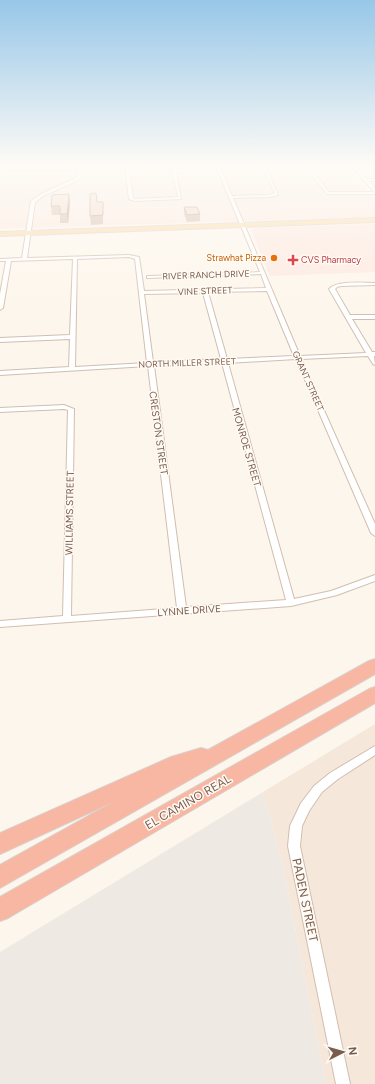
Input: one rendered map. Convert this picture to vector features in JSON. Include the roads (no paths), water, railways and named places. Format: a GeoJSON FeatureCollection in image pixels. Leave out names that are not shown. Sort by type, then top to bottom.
{"type":"FeatureCollection","features":[{"type":"Feature","properties":{"kind":"highway"},"geometry":{"type":"LineString","coordinates":[[0,877],[232,745],[375,666]]}},
{"type":"Feature","properties":{"kind":"highway","name":"EL CAMINO REAL"},"geometry":{"type":"LineString","coordinates":[[0,910],[375,694]]}},
{"type":"Feature","properties":{"kind":"highway"},"geometry":{"type":"LineString","coordinates":[[0,844],[178,763],[232,745]]}},
{"type":"Feature","properties":{"kind":"main road"},"geometry":{"type":"LineString","coordinates":[[0,231],[117,231],[131,229],[375,220]]}},
{"type":"Feature","properties":{"kind":"main road"},"geometry":{"type":"LineString","coordinates":[[0,234],[28,232]]}},
{"type":"Feature","properties":{"kind":"street"},"geometry":{"type":"LineString","coordinates":[[24,260],[31,217]]}},
{"type":"Feature","properties":{"kind":"street","name":"GRANT STREET"},"geometry":{"type":"LineString","coordinates":[[239,217],[268,289],[375,533]]}},
{"type":"Feature","properties":{"kind":"street","name":"CRESTON STREET"},"geometry":{"type":"LineString","coordinates":[[75,258],[134,256],[137,258],[182,611]]}},
{"type":"Feature","properties":{"kind":"street"},"geometry":{"type":"LineString","coordinates":[[0,260],[75,258],[72,369]]}},
{"type":"Feature","properties":{"kind":"street"},"geometry":{"type":"LineString","coordinates":[[0,308],[2,285],[9,260]]}},
{"type":"Feature","properties":{"kind":"street","name":"RIVER RANCH DRIVE"},"geometry":{"type":"LineString","coordinates":[[149,277],[262,273]]}},
{"type":"Feature","properties":{"kind":"street"},"geometry":{"type":"LineString","coordinates":[[375,284],[335,286],[332,289],[373,355],[375,363]]}},
{"type":"Feature","properties":{"kind":"street","name":"VINE STREET"},"geometry":{"type":"LineString","coordinates":[[141,294],[268,289]]}},
{"type":"Feature","properties":{"kind":"street","name":"MONROE STREET"},"geometry":{"type":"LineString","coordinates":[[205,291],[223,361],[291,603]]}},
{"type":"Feature","properties":{"kind":"street"},"geometry":{"type":"LineString","coordinates":[[348,317],[375,317]]}},
{"type":"Feature","properties":{"kind":"street"},"geometry":{"type":"LineString","coordinates":[[0,340],[72,337]]}},
{"type":"Feature","properties":{"kind":"street","name":"NORTH MILLER STREET"},"geometry":{"type":"LineString","coordinates":[[0,373],[150,364],[373,355]]}},
{"type":"Feature","properties":{"kind":"street","name":"WILLIAMS STREET"},"geometry":{"type":"LineString","coordinates":[[0,410],[71,409],[67,619]]}},
{"type":"Feature","properties":{"kind":"street","name":"LYNNE DRIVE"},"geometry":{"type":"LineString","coordinates":[[0,624],[291,603],[331,595],[375,578]]}},
{"type":"Feature","properties":{"kind":"street","name":"PADEN STREET"},"geometry":{"type":"LineString","coordinates":[[343,1084],[294,846],[296,826],[318,789],[334,776],[375,750]]}},
{"type":"Feature","properties":{"kind":"place","name":"Strawhat Pizza"},"geometry":{"type":"Point","coordinates":[274,258]}},
{"type":"Feature","properties":{"kind":"place","name":"CVS Pharmacy"},"geometry":{"type":"Point","coordinates":[293,260]}}]}
